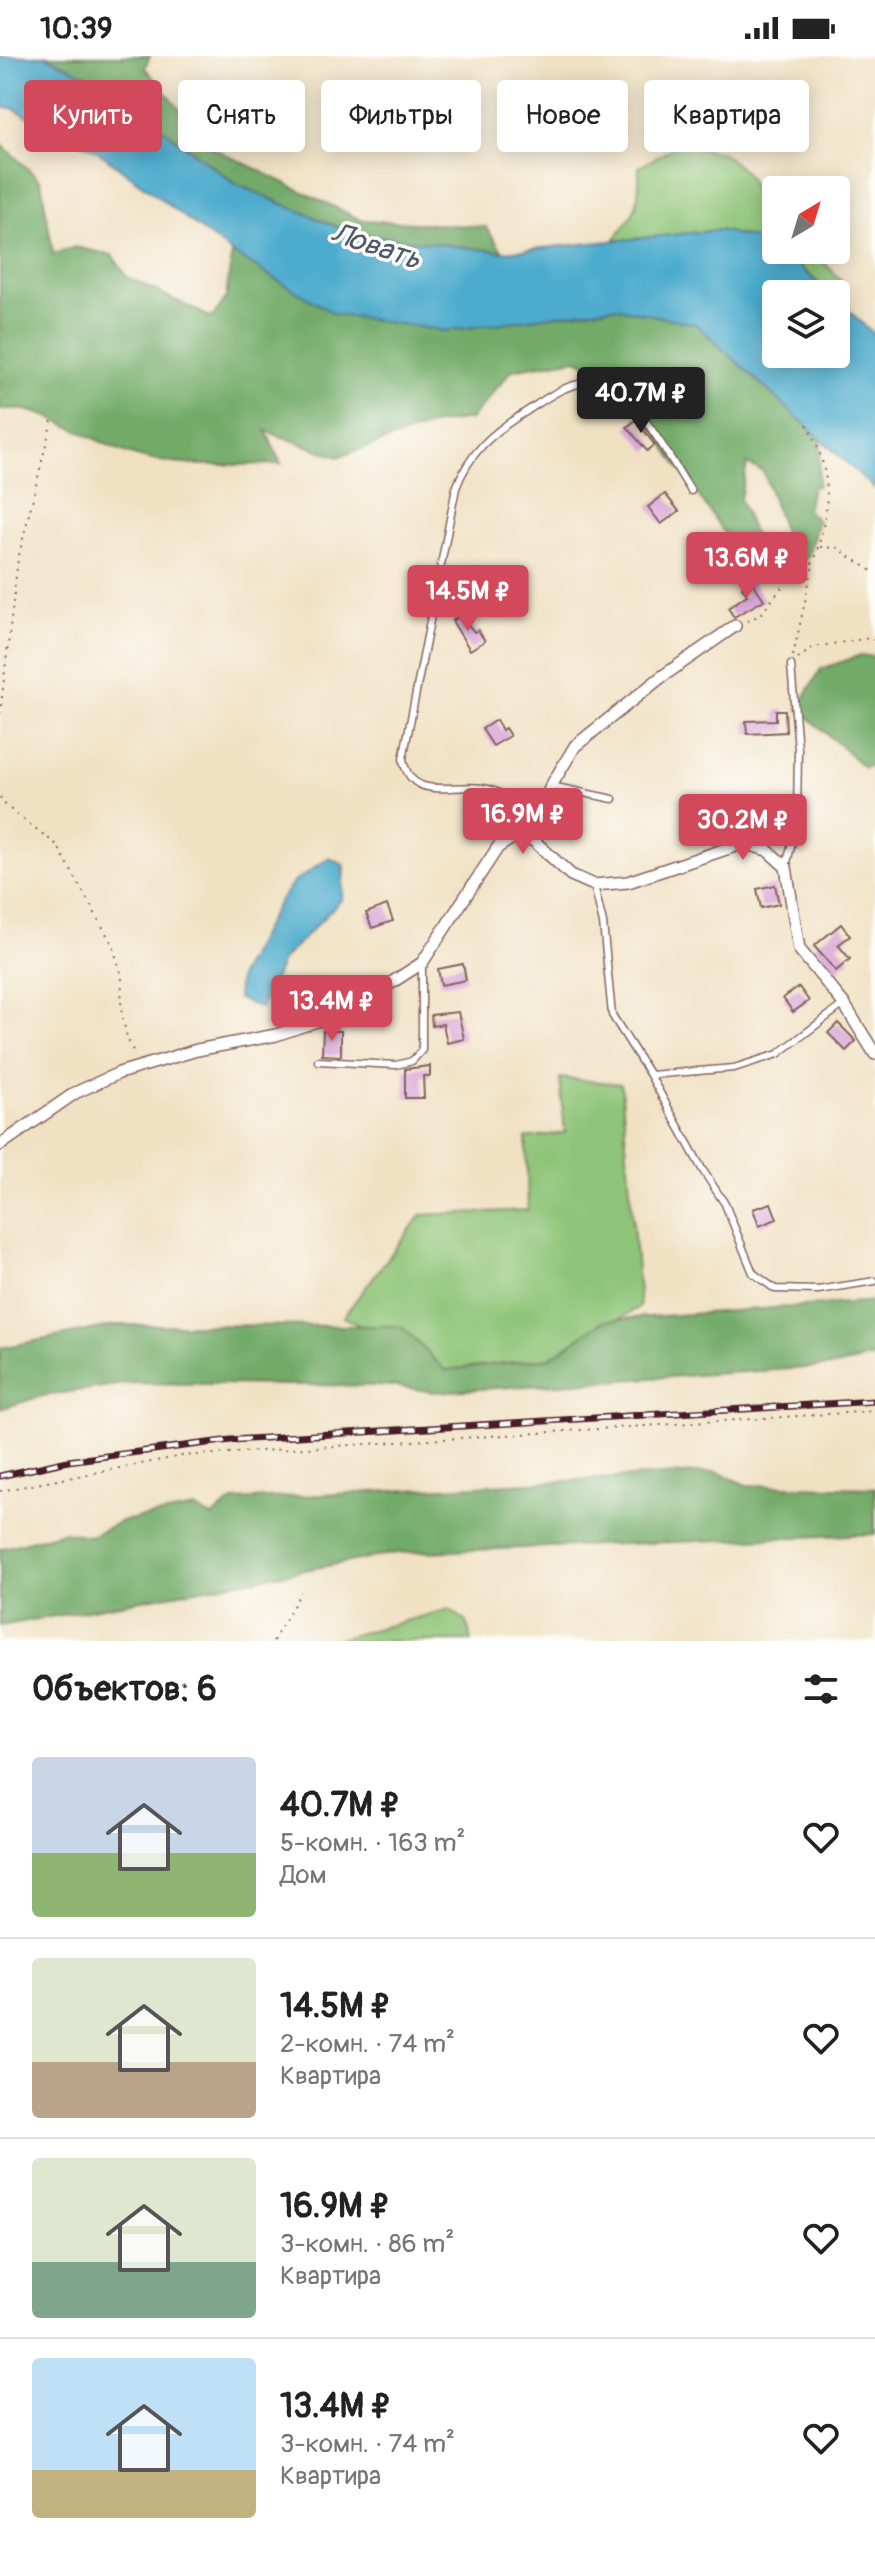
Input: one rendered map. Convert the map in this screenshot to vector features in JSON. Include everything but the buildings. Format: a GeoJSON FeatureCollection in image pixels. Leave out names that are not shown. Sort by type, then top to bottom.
{"type":"FeatureCollection","features":[{"type":"Feature","properties":{"kind":"street"},"geometry":{"type":"LineString","coordinates":[[533,840],[536,821],[551,786],[575,746],[660,678],[735,626]]}},
{"type":"Feature","properties":{"kind":"street"},"geometry":{"type":"LineString","coordinates":[[0,1145],[75,1093],[119,1073],[197,1050],[276,1035],[349,1010],[422,963],[498,847],[514,837],[533,840],[571,875],[594,885],[628,882],[744,843],[767,850],[786,867],[799,949],[844,1004],[875,1054]]}},
{"type":"Feature","properties":{"kind":"lane"},"geometry":{"type":"LineString","coordinates":[[533,840],[518,811],[503,795],[479,786],[429,790],[418,786],[405,770],[403,759],[409,723],[456,488],[463,470],[484,442],[514,419],[563,388],[586,382],[616,390],[635,408],[691,491]]}},
{"type":"Feature","properties":{"kind":"lane"},"geometry":{"type":"LineString","coordinates":[[786,867],[797,821],[798,749],[791,665]]}},
{"type":"Feature","properties":{"kind":"lane"},"geometry":{"type":"LineString","coordinates":[[551,786],[613,799]]}},
{"type":"Feature","properties":{"kind":"lane"},"geometry":{"type":"LineString","coordinates":[[594,885],[603,923],[612,1015],[725,1204],[753,1273],[775,1289],[818,1290],[875,1281]]}},
{"type":"Feature","properties":{"kind":"lane"},"geometry":{"type":"LineString","coordinates":[[318,1061],[396,1065],[412,1061],[422,1050],[422,963]]}},
{"type":"Feature","properties":{"kind":"lane"},"geometry":{"type":"LineString","coordinates":[[650,1075],[734,1068],[778,1054],[844,1004]]}},
{"type":"Feature","properties":{"kind":"path"},"geometry":{"type":"LineString","coordinates":[[0,714],[18,559],[52,420]]}},
{"type":"Feature","properties":{"kind":"path"},"geometry":{"type":"LineString","coordinates":[[791,665],[829,490],[821,450],[805,420]]}},
{"type":"Feature","properties":{"kind":"path"},"geometry":{"type":"LineString","coordinates":[[818,547],[837,548],[875,573]]}},
{"type":"Feature","properties":{"kind":"path"},"geometry":{"type":"LineString","coordinates":[[735,626],[760,615],[790,577],[814,562]]}},
{"type":"Feature","properties":{"kind":"path"},"geometry":{"type":"LineString","coordinates":[[791,665],[813,647],[871,638],[875,641]]}},
{"type":"Feature","properties":{"kind":"path"},"geometry":{"type":"LineString","coordinates":[[0,797],[6,806],[57,845],[112,944],[122,976],[121,1009],[127,1038],[141,1067]]}},
{"type":"Feature","properties":{"kind":"path"},"geometry":{"type":"LineString","coordinates":[[0,1491],[182,1456],[875,1411]]}},
{"type":"Feature","properties":{"kind":"path"},"geometry":{"type":"LineString","coordinates":[[273,1641],[301,1592]]}},
{"type":"Feature","properties":{"kind":"green space"},"geometry":{"type":"Polygon","coordinates":[[[45,56],[150,56],[145,68],[155,80],[96,80],[45,56]]]}},
{"type":"Feature","properties":{"kind":"green space"},"geometry":{"type":"Polygon","coordinates":[[[162,88],[178,107],[178,140],[162,128],[162,88]]]}},
{"type":"Feature","properties":{"kind":"green space"},"geometry":{"type":"Polygon","coordinates":[[[0,143],[41,181],[53,254],[75,247],[112,255],[127,277],[212,318],[226,298],[232,253],[335,314],[445,331],[614,307],[696,324],[821,439],[818,486],[812,487],[807,510],[818,521],[808,557],[795,565],[763,471],[747,464],[740,499],[764,561],[748,568],[645,417],[650,389],[576,359],[512,370],[471,419],[435,424],[338,457],[266,431],[281,464],[164,462],[113,448],[46,416],[14,409],[0,410],[0,143]]]}},
{"type":"Feature","properties":{"kind":"green space"},"geometry":{"type":"Polygon","coordinates":[[[194,152],[221,152],[361,220],[486,227],[503,252],[351,233],[236,184],[194,152]]]}},
{"type":"Feature","properties":{"kind":"green space"},"geometry":{"type":"Polygon","coordinates":[[[666,152],[723,153],[744,171],[762,201],[762,241],[719,230],[613,241],[635,207],[639,167],[666,152]]]}},
{"type":"Feature","properties":{"kind":"green space"},"geometry":{"type":"Polygon","coordinates":[[[797,264],[826,264],[840,280],[815,280],[797,264]]]}},
{"type":"Feature","properties":{"kind":"green space"},"geometry":{"type":"Polygon","coordinates":[[[861,655],[875,657],[875,762],[865,768],[798,708],[821,669],[861,655]]]}},
{"type":"Feature","properties":{"kind":"green space"},"geometry":{"type":"Polygon","coordinates":[[[560,1078],[621,1084],[640,1307],[549,1358],[445,1370],[343,1317],[421,1215],[528,1210],[526,1138],[565,1133],[560,1078]]]}},
{"type":"Feature","properties":{"kind":"green space"},"geometry":{"type":"Polygon","coordinates":[[[875,1301],[875,1357],[835,1366],[434,1392],[396,1386],[130,1383],[42,1396],[0,1409],[0,1348],[116,1325],[401,1326],[445,1370],[549,1358],[605,1320],[875,1301]]]}},
{"type":"Feature","properties":{"kind":"green space"},"geometry":{"type":"Polygon","coordinates":[[[717,1472],[746,1485],[875,1488],[875,1534],[397,1553],[0,1626],[0,1549],[63,1532],[91,1536],[122,1521],[195,1508],[212,1517],[234,1500],[717,1472]]]}},
{"type":"Feature","properties":{"kind":"green space"},"geometry":{"type":"Polygon","coordinates":[[[449,1609],[466,1621],[472,1641],[331,1641],[449,1609]]]}},
{"type":"Feature","properties":{"kind":"water","name":"Ловать"},"geometry":{"type":"Polygon","coordinates":[[[0,56],[45,56],[96,80],[24,80],[24,114],[0,107],[0,56]]]}},
{"type":"Feature","properties":{"kind":"water","name":"Ловать"},"geometry":{"type":"Polygon","coordinates":[[[162,129],[178,141],[178,152],[193,152],[235,184],[351,233],[503,252],[719,230],[762,240],[762,264],[797,264],[815,280],[762,280],[762,368],[850,368],[850,312],[875,335],[875,489],[696,324],[614,307],[445,331],[335,314],[232,253],[99,152],[162,152],[162,129]]]}},
{"type":"Feature","properties":{"kind":"water"},"geometry":{"type":"Polygon","coordinates":[[[329,858],[344,865],[342,899],[283,959],[261,1008],[237,998],[239,976],[278,903],[293,883],[329,858]]]}},
{"type":"Feature","properties":{"kind":"railway"},"geometry":{"type":"LineString","coordinates":[[0,1476],[68,1461],[231,1440],[875,1401]]}}]}
